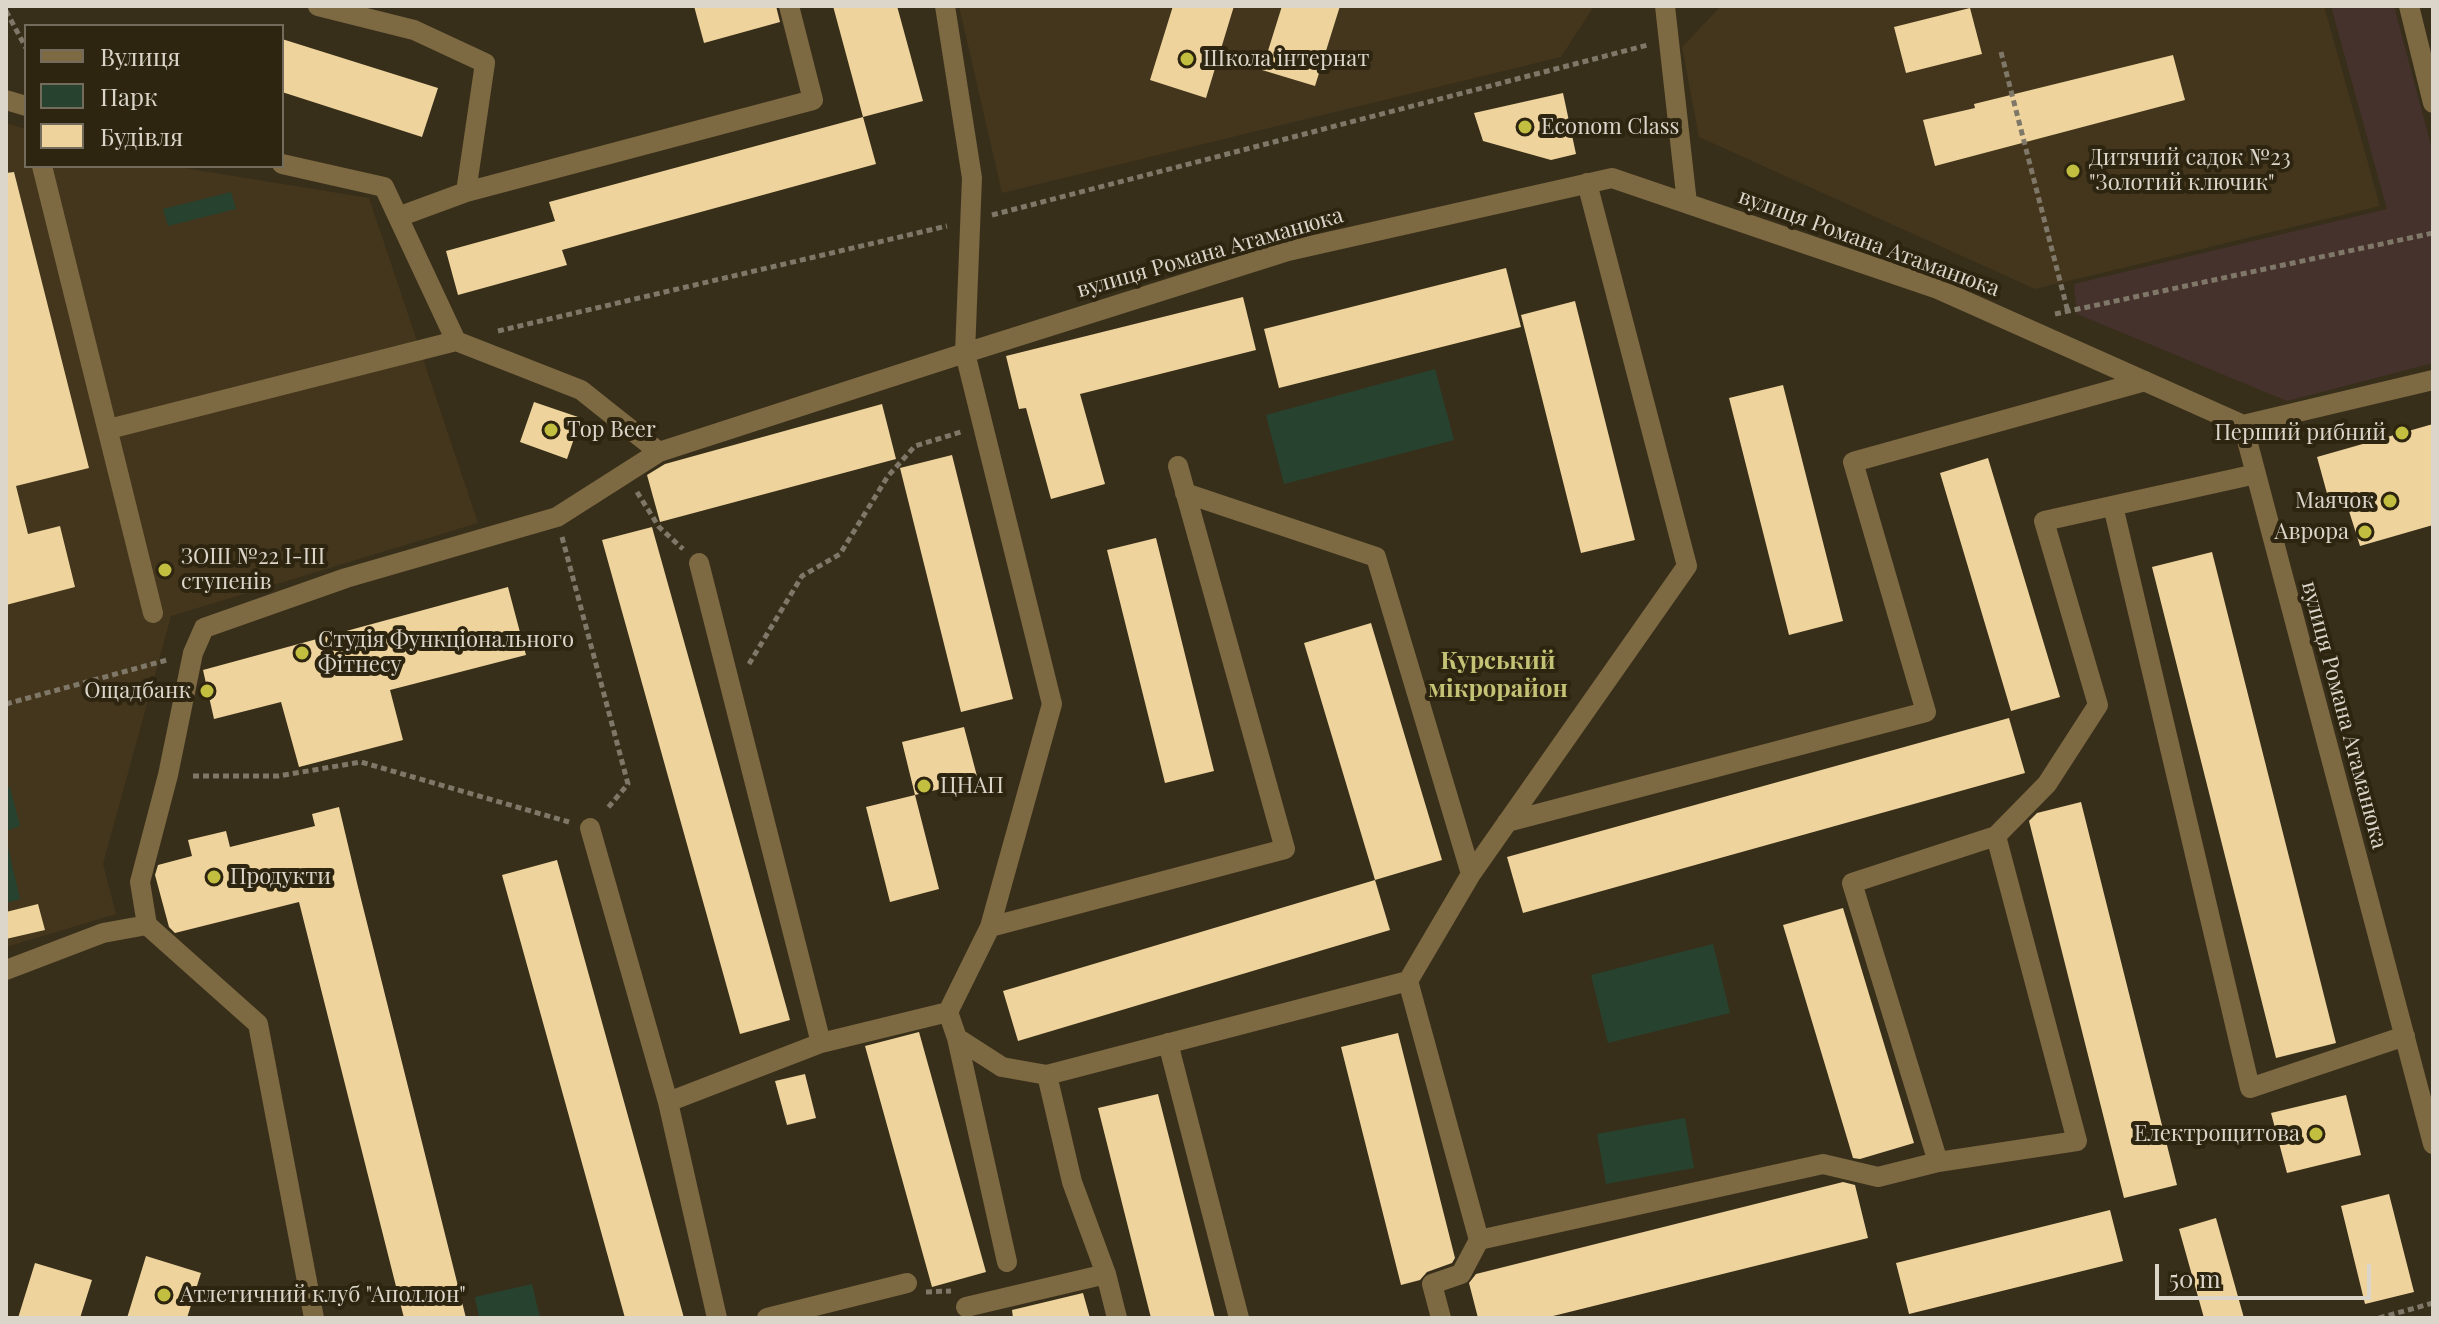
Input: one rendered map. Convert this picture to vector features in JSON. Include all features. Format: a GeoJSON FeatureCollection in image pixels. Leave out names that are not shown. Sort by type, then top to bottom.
{"type":"FeatureCollection","features":[{"type":"Feature","properties":{"kind":"street"},"geometry":{"type":"LineString","coordinates":[[318,6],[414,30],[485,63],[466,192]]}},
{"type":"Feature","properties":{"kind":"street"},"geometry":{"type":"LineString","coordinates":[[398,217],[466,192],[813,100],[789,6]]}},
{"type":"Feature","properties":{"kind":"street"},"geometry":{"type":"LineString","coordinates":[[945,6],[972,178],[965,353],[1052,704],[990,927],[948,1012],[957,1038],[1007,1262]]}},
{"type":"Feature","properties":{"kind":"street"},"geometry":{"type":"LineString","coordinates":[[1665,6],[1687,203]]}},
{"type":"Feature","properties":{"kind":"street"},"geometry":{"type":"LineString","coordinates":[[2409,6],[2433,103]]}},
{"type":"Feature","properties":{"kind":"street"},"geometry":{"type":"LineString","coordinates":[[284,164],[384,187],[456,341]]}},
{"type":"Feature","properties":{"kind":"street"},"geometry":{"type":"LineString","coordinates":[[43,168],[153,613]]}},
{"type":"Feature","properties":{"kind":"street","name":"вулиця Романа Атаманюка"},"geometry":{"type":"LineString","coordinates":[[147,925],[140,882],[168,775],[193,653],[204,628],[346,578],[557,517],[624,471],[659,452],[965,353],[1288,251],[1612,178],[1938,289],[2243,425],[2433,1144]]}},
{"type":"Feature","properties":{"kind":"street"},"geometry":{"type":"LineString","coordinates":[[957,1038],[1002,1067],[1047,1075],[1408,981],[1471,874],[1687,566],[1587,183]]}},
{"type":"Feature","properties":{"kind":"street"},"geometry":{"type":"LineString","coordinates":[[109,429],[456,341],[581,390],[659,452]]}},
{"type":"Feature","properties":{"kind":"street"},"geometry":{"type":"LineString","coordinates":[[2243,425],[2433,380]]}},
{"type":"Feature","properties":{"kind":"street"},"geometry":{"type":"LineString","coordinates":[[1507,822],[1926,712],[1853,462],[2145,381]]}},
{"type":"Feature","properties":{"kind":"street"},"geometry":{"type":"LineString","coordinates":[[990,927],[1285,849],[1178,466]]}},
{"type":"Feature","properties":{"kind":"street"},"geometry":{"type":"LineString","coordinates":[[1938,1162],[1852,883],[1996,836],[2047,784],[2098,705],[2044,521],[2256,474]]}},
{"type":"Feature","properties":{"kind":"street"},"geometry":{"type":"LineString","coordinates":[[1185,493],[1376,557],[1471,874]]}},
{"type":"Feature","properties":{"kind":"street"},"geometry":{"type":"LineString","coordinates":[[2113,506],[2250,1088],[2405,1036]]}},
{"type":"Feature","properties":{"kind":"street"},"geometry":{"type":"LineString","coordinates":[[699,563],[730,696],[821,1043]]}},
{"type":"Feature","properties":{"kind":"street"},"geometry":{"type":"LineString","coordinates":[[590,828],[668,1102],[717,1318]]}},
{"type":"Feature","properties":{"kind":"street"},"geometry":{"type":"LineString","coordinates":[[1479,1240],[1823,1164],[1878,1177],[1938,1162],[2077,1141],[1996,836]]}},
{"type":"Feature","properties":{"kind":"street"},"geometry":{"type":"LineString","coordinates":[[6,970],[103,933],[147,925],[258,1024],[314,1318]]}},
{"type":"Feature","properties":{"kind":"street"},"geometry":{"type":"LineString","coordinates":[[1408,981],[1479,1240],[1461,1274],[1432,1284],[1441,1318]]}},
{"type":"Feature","properties":{"kind":"street"},"geometry":{"type":"LineString","coordinates":[[668,1102],[821,1043],[948,1012]]}},
{"type":"Feature","properties":{"kind":"street"},"geometry":{"type":"LineString","coordinates":[[1168,1043],[1239,1318]]}},
{"type":"Feature","properties":{"kind":"street"},"geometry":{"type":"LineString","coordinates":[[1047,1075],[1072,1182],[1106,1274],[1117,1318]]}},
{"type":"Feature","properties":{"kind":"street"},"geometry":{"type":"LineString","coordinates":[[966,1307],[1106,1274]]}},
{"type":"Feature","properties":{"kind":"street"},"geometry":{"type":"LineString","coordinates":[[767,1318],[907,1283]]}},
{"type":"Feature","properties":{"kind":"path"},"geometry":{"type":"LineString","coordinates":[[6,11],[24,44]]}},
{"type":"Feature","properties":{"kind":"path"},"geometry":{"type":"LineString","coordinates":[[456,341],[970,220],[1669,40]]}},
{"type":"Feature","properties":{"kind":"path"},"geometry":{"type":"LineString","coordinates":[[2001,52],[2068,312]]}},
{"type":"Feature","properties":{"kind":"path"},"geometry":{"type":"LineString","coordinates":[[2013,322],[2433,233]]}},
{"type":"Feature","properties":{"kind":"path"},"geometry":{"type":"LineString","coordinates":[[730,696],[802,576],[840,554],[888,476],[915,446],[983,425]]}},
{"type":"Feature","properties":{"kind":"path"},"geometry":{"type":"LineString","coordinates":[[624,471],[659,527],[699,563]]}},
{"type":"Feature","properties":{"kind":"path"},"geometry":{"type":"LineString","coordinates":[[168,775],[278,776],[361,762],[590,828],[628,784],[557,517]]}},
{"type":"Feature","properties":{"kind":"path"},"geometry":{"type":"LineString","coordinates":[[6,704],[193,653]]}},
{"type":"Feature","properties":{"kind":"path"},"geometry":{"type":"LineString","coordinates":[[2379,1318],[2433,1303]]}},
{"type":"Feature","properties":{"kind":"shaded area"},"geometry":{"type":"Polygon","coordinates":[[[959,6],[1594,6],[1561,57],[1002,193],[959,6]]]}},
{"type":"Feature","properties":{"kind":"shaded area","name":"Дитячий садок №23 \"Золотий ключик\""},"geometry":{"type":"Polygon","coordinates":[[[1721,6],[2324,6],[2380,206],[2035,289],[1699,137],[1682,47],[1721,6]]]}},
{"type":"Feature","properties":{"kind":"shaded area"},"geometry":{"type":"Polygon","coordinates":[[[2331,6],[2394,6],[2433,153],[2433,363],[2287,401],[2077,314],[2074,284],[2387,209],[2331,6]]]}},
{"type":"Feature","properties":{"kind":"shaded area","name":"ЗОШ №22 І-ІІІ ступенів"},"geometry":{"type":"Polygon","coordinates":[[[6,123],[24,128],[24,168],[184,168],[369,198],[478,523],[171,616],[103,864],[116,914],[6,947],[6,123]]]}},
{"type":"Feature","properties":{"kind":"green space"},"geometry":{"type":"Polygon","coordinates":[[[231,192],[236,209],[168,226],[163,209],[231,192]]]}},
{"type":"Feature","properties":{"kind":"green space"},"geometry":{"type":"Polygon","coordinates":[[[1435,369],[1454,440],[1284,484],[1266,415],[1435,369]]]}},
{"type":"Feature","properties":{"kind":"green space"},"geometry":{"type":"Polygon","coordinates":[[[10,787],[20,826],[6,831],[6,788],[10,787]]]}},
{"type":"Feature","properties":{"kind":"green space"},"geometry":{"type":"Polygon","coordinates":[[[6,838],[20,899],[6,903],[6,838]]]}},
{"type":"Feature","properties":{"kind":"green space"},"geometry":{"type":"Polygon","coordinates":[[[1713,944],[1730,1013],[1608,1043],[1591,975],[1713,944]]]}},
{"type":"Feature","properties":{"kind":"green space"},"geometry":{"type":"Polygon","coordinates":[[[1685,1118],[1694,1168],[1606,1184],[1597,1134],[1685,1118]]]}},
{"type":"Feature","properties":{"kind":"green space"},"geometry":{"type":"Polygon","coordinates":[[[532,1284],[540,1318],[479,1318],[475,1297],[532,1284]]]}},
{"type":"Feature","properties":{"kind":"building"},"geometry":{"type":"Polygon","coordinates":[[[694,6],[776,6],[780,22],[704,43],[694,6]]]}},
{"type":"Feature","properties":{"kind":"building"},"geometry":{"type":"Polygon","coordinates":[[[833,6],[897,6],[923,101],[863,117],[833,6]]]}},
{"type":"Feature","properties":{"kind":"building","name":"Школа інтернат"},"geometry":{"type":"Polygon","coordinates":[[[1173,6],[1234,6],[1206,98],[1150,80],[1173,6]]]}},
{"type":"Feature","properties":{"kind":"building","name":"Школа інтернат"},"geometry":{"type":"Polygon","coordinates":[[[1282,6],[1340,6],[1315,86],[1262,70],[1282,6]]]}},
{"type":"Feature","properties":{"kind":"building"},"geometry":{"type":"Polygon","coordinates":[[[1970,8],[1982,54],[1906,73],[1894,27],[1970,8]]]}},
{"type":"Feature","properties":{"kind":"building"},"geometry":{"type":"Polygon","coordinates":[[[284,40],[438,88],[422,137],[284,93],[284,40]]]}},
{"type":"Feature","properties":{"kind":"building"},"geometry":{"type":"Polygon","coordinates":[[[2173,55],[2185,100],[1935,166],[1923,120],[1975,108],[1974,104],[2173,55]]]}},
{"type":"Feature","properties":{"kind":"building","name":"Econom Class"},"geometry":{"type":"Polygon","coordinates":[[[1563,93],[1576,154],[1551,160],[1483,141],[1474,113],[1563,93]]]}},
{"type":"Feature","properties":{"kind":"building"},"geometry":{"type":"Polygon","coordinates":[[[863,117],[876,164],[562,250],[567,265],[458,295],[446,251],[555,221],[549,202],[863,117]]]}},
{"type":"Feature","properties":{"kind":"building"},"geometry":{"type":"Polygon","coordinates":[[[14,172],[89,468],[16,486],[28,534],[60,526],[75,587],[6,605],[6,173],[14,172]]]}},
{"type":"Feature","properties":{"kind":"building"},"geometry":{"type":"Polygon","coordinates":[[[1506,268],[1521,327],[1279,388],[1264,329],[1506,268]]]}},
{"type":"Feature","properties":{"kind":"building"},"geometry":{"type":"Polygon","coordinates":[[[1243,297],[1256,350],[1080,394],[1105,484],[1051,499],[1026,408],[1019,409],[1006,356],[1243,297]]]}},
{"type":"Feature","properties":{"kind":"building"},"geometry":{"type":"Polygon","coordinates":[[[1575,301],[1635,540],[1581,553],[1521,315],[1575,301]]]}},
{"type":"Feature","properties":{"kind":"building"},"geometry":{"type":"Polygon","coordinates":[[[1783,385],[1843,621],[1789,635],[1729,398],[1783,385]]]}},
{"type":"Feature","properties":{"kind":"building","name":"Top Beer"},"geometry":{"type":"Polygon","coordinates":[[[534,402],[581,418],[567,459],[520,442],[534,402]]]}},
{"type":"Feature","properties":{"kind":"building"},"geometry":{"type":"Polygon","coordinates":[[[882,404],[896,459],[660,522],[647,475],[665,464],[882,404]]]}},
{"type":"Feature","properties":{"kind":"building"},"geometry":{"type":"Polygon","coordinates":[[[2433,424],[2433,525],[2360,546],[2343,492],[2328,497],[2317,457],[2433,424]]]}},
{"type":"Feature","properties":{"kind":"building"},"geometry":{"type":"Polygon","coordinates":[[[952,455],[1013,699],[961,712],[900,468],[952,455]]]}},
{"type":"Feature","properties":{"kind":"building"},"geometry":{"type":"Polygon","coordinates":[[[1988,458],[2060,697],[2011,711],[1940,473],[1988,458]]]}},
{"type":"Feature","properties":{"kind":"building"},"geometry":{"type":"Polygon","coordinates":[[[652,527],[790,1020],[740,1034],[602,540],[652,527]]]}},
{"type":"Feature","properties":{"kind":"building"},"geometry":{"type":"Polygon","coordinates":[[[1156,538],[1214,771],[1165,783],[1107,550],[1156,538]]]}},
{"type":"Feature","properties":{"kind":"building"},"geometry":{"type":"Polygon","coordinates":[[[2212,552],[2336,1043],[2276,1058],[2152,567],[2212,552]]]}},
{"type":"Feature","properties":{"kind":"building"},"geometry":{"type":"Polygon","coordinates":[[[508,587],[526,655],[390,690],[403,740],[299,767],[281,702],[214,719],[203,670],[508,587]]]}},
{"type":"Feature","properties":{"kind":"building"},"geometry":{"type":"Polygon","coordinates":[[[1371,623],[1442,860],[1375,880],[1304,643],[1371,623]]]}},
{"type":"Feature","properties":{"kind":"building"},"geometry":{"type":"Polygon","coordinates":[[[2009,718],[2025,773],[1523,913],[1507,857],[2009,718]]]}},
{"type":"Feature","properties":{"kind":"building"},"geometry":{"type":"Polygon","coordinates":[[[964,727],[978,780],[915,795],[902,742],[964,727]]]}},
{"type":"Feature","properties":{"kind":"building"},"geometry":{"type":"Polygon","coordinates":[[[915,795],[939,889],[890,902],[866,807],[915,795]]]}},
{"type":"Feature","properties":{"kind":"building"},"geometry":{"type":"Polygon","coordinates":[[[2081,802],[2177,1185],[2124,1198],[2029,821],[2037,813],[2081,802]]]}},
{"type":"Feature","properties":{"kind":"building"},"geometry":{"type":"Polygon","coordinates":[[[339,807],[466,1318],[404,1318],[299,902],[175,933],[169,927],[155,875],[158,865],[192,856],[188,840],[226,831],[230,847],[315,826],[312,814],[339,807]]]}},
{"type":"Feature","properties":{"kind":"building"},"geometry":{"type":"Polygon","coordinates":[[[557,860],[684,1318],[625,1318],[502,875],[557,860]]]}},
{"type":"Feature","properties":{"kind":"building"},"geometry":{"type":"Polygon","coordinates":[[[1375,880],[1390,930],[1018,1041],[1003,991],[1375,880]]]}},
{"type":"Feature","properties":{"kind":"building"},"geometry":{"type":"Polygon","coordinates":[[[38,904],[45,930],[6,939],[6,912],[38,904]]]}},
{"type":"Feature","properties":{"kind":"building"},"geometry":{"type":"Polygon","coordinates":[[[1843,908],[1914,1143],[1860,1159],[1853,1158],[1783,925],[1843,908]]]}},
{"type":"Feature","properties":{"kind":"building"},"geometry":{"type":"Polygon","coordinates":[[[919,1032],[986,1272],[932,1287],[865,1046],[919,1032]]]}},
{"type":"Feature","properties":{"kind":"building"},"geometry":{"type":"Polygon","coordinates":[[[1398,1033],[1455,1258],[1452,1263],[1427,1272],[1420,1280],[1401,1285],[1341,1047],[1398,1033]]]}},
{"type":"Feature","properties":{"kind":"building"},"geometry":{"type":"Polygon","coordinates":[[[805,1074],[816,1118],[787,1125],[775,1081],[805,1074]]]}},
{"type":"Feature","properties":{"kind":"building"},"geometry":{"type":"Polygon","coordinates":[[[1158,1094],[1215,1318],[1151,1318],[1098,1108],[1158,1094]]]}},
{"type":"Feature","properties":{"kind":"building","name":"Електрощитова"},"geometry":{"type":"Polygon","coordinates":[[[2346,1095],[2361,1155],[2287,1173],[2271,1113],[2346,1095]]]}},
{"type":"Feature","properties":{"kind":"building"},"geometry":{"type":"Polygon","coordinates":[[[1843,1182],[1855,1185],[1868,1238],[1545,1318],[1478,1318],[1469,1283],[1476,1274],[1843,1182]]]}},
{"type":"Feature","properties":{"kind":"building"},"geometry":{"type":"Polygon","coordinates":[[[2389,1194],[2414,1292],[2365,1304],[2341,1206],[2389,1194]]]}},
{"type":"Feature","properties":{"kind":"building"},"geometry":{"type":"Polygon","coordinates":[[[2110,1210],[2123,1261],[1909,1314],[1896,1263],[2110,1210]]]}},
{"type":"Feature","properties":{"kind":"building"},"geometry":{"type":"Polygon","coordinates":[[[2216,1218],[2244,1318],[2204,1318],[2179,1229],[2216,1218]]]}},
{"type":"Feature","properties":{"kind":"building","name":"Атлетичний клуб \"Аполлон\""},"geometry":{"type":"Polygon","coordinates":[[[146,1256],[201,1273],[187,1318],[127,1318],[146,1256]]]}},
{"type":"Feature","properties":{"kind":"building"},"geometry":{"type":"Polygon","coordinates":[[[35,1263],[92,1280],[80,1318],[18,1318],[35,1263]]]}},
{"type":"Feature","properties":{"kind":"building"},"geometry":{"type":"Polygon","coordinates":[[[1083,1293],[1090,1318],[1013,1318],[1012,1310],[1083,1293]]]}},
{"type":"Feature","properties":{"kind":"place","name":"Школа інтернат"},"geometry":{"type":"Point","coordinates":[1187,59]}},
{"type":"Feature","properties":{"kind":"place","name":"Econom Class"},"geometry":{"type":"Point","coordinates":[1525,127]}},
{"type":"Feature","properties":{"kind":"place","name":"Дитячий садок №23 \"Золотий ключик\""},"geometry":{"type":"Point","coordinates":[2073,171]}},
{"type":"Feature","properties":{"kind":"place","name":"Top Beer"},"geometry":{"type":"Point","coordinates":[551,430]}},
{"type":"Feature","properties":{"kind":"place","name":"Перший рибний"},"geometry":{"type":"Point","coordinates":[2402,433]}},
{"type":"Feature","properties":{"kind":"place","name":"Маячок"},"geometry":{"type":"Point","coordinates":[2390,501]}},
{"type":"Feature","properties":{"kind":"place","name":"Аврора"},"geometry":{"type":"Point","coordinates":[2365,532]}},
{"type":"Feature","properties":{"kind":"place","name":"ЗОШ №22 І-ІІІ ступенів"},"geometry":{"type":"Point","coordinates":[165,570]}},
{"type":"Feature","properties":{"kind":"place","name":"Студія Функціонального Фітнесу"},"geometry":{"type":"Point","coordinates":[302,653]}},
{"type":"Feature","properties":{"kind":"place","name":"Ощадбанк"},"geometry":{"type":"Point","coordinates":[207,691]}},
{"type":"Feature","properties":{"kind":"place","name":"ЦНАП"},"geometry":{"type":"Point","coordinates":[924,786]}},
{"type":"Feature","properties":{"kind":"place","name":"Продукти"},"geometry":{"type":"Point","coordinates":[214,877]}},
{"type":"Feature","properties":{"kind":"place","name":"Електрощитова"},"geometry":{"type":"Point","coordinates":[2316,1134]}},
{"type":"Feature","properties":{"kind":"place","name":"Атлетичний клуб \"Аполлон\""},"geometry":{"type":"Point","coordinates":[164,1295]}},
{"type":"Feature","properties":{"kind":"district","name":"Курський мікрорайон"},"geometry":{"type":"Point","coordinates":[1498,676]}}]}
